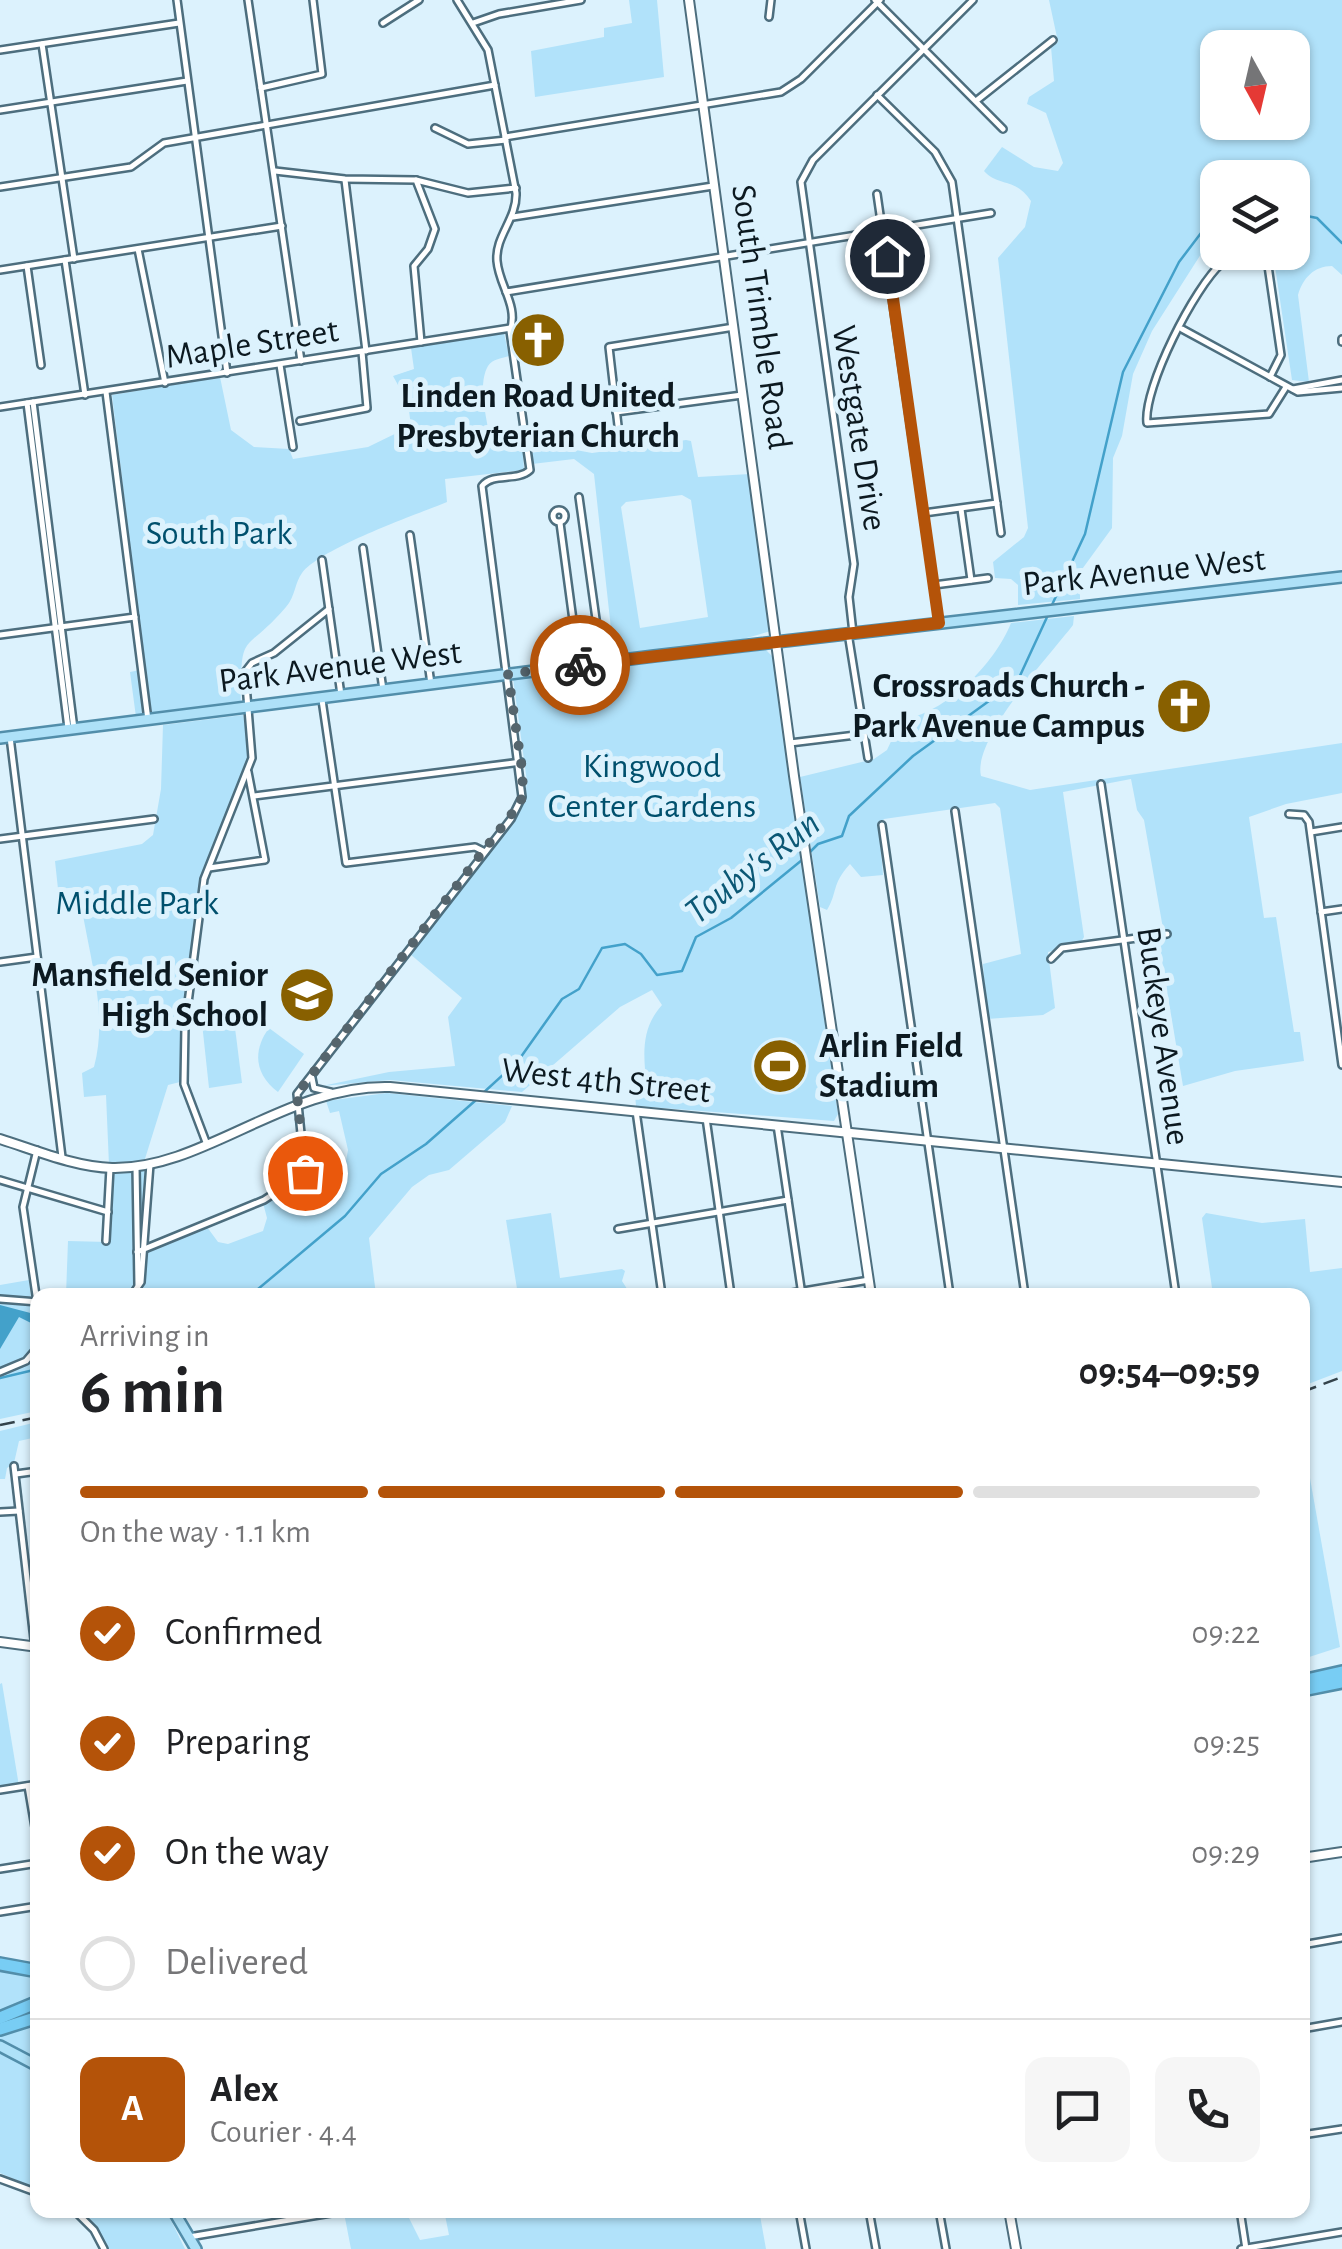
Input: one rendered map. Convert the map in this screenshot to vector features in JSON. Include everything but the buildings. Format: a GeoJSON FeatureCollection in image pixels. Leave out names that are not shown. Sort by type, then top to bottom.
{"type":"FeatureCollection","features":[{"type":"Feature","properties":{"kind":"highway"},"geometry":{"type":"LineString","coordinates":[[1310,1680],[1342,1672]]}},
{"type":"Feature","properties":{"kind":"highway"},"geometry":{"type":"LineString","coordinates":[[1310,1688],[1342,1682]]}},
{"type":"Feature","properties":{"kind":"highway"},"geometry":{"type":"LineString","coordinates":[[0,1964],[30,1969]]}},
{"type":"Feature","properties":{"kind":"highway"},"geometry":{"type":"LineString","coordinates":[[3,2024],[30,2012]]}},
{"type":"Feature","properties":{"kind":"main road","name":"South Trimble Road"},"geometry":{"type":"LineString","coordinates":[[689,0],[801,822],[870,1288]]}},
{"type":"Feature","properties":{"kind":"main road","name":"Park Avenue West"},"geometry":{"type":"LineString","coordinates":[[5,737],[602,662],[1342,577]]}},
{"type":"Feature","properties":{"kind":"main road","name":"West 4th Street"},"geometry":{"type":"LineString","coordinates":[[0,1140],[113,1168],[132,1167],[150,1164],[332,1092],[379,1087],[1342,1182]]}},
{"type":"Feature","properties":{"kind":"main road"},"geometry":{"type":"LineString","coordinates":[[0,1642],[30,1646]]}},
{"type":"Feature","properties":{"kind":"main road"},"geometry":{"type":"LineString","coordinates":[[1310,1860],[1342,1854]]}},
{"type":"Feature","properties":{"kind":"main road"},"geometry":{"type":"LineString","coordinates":[[0,2046],[30,2062]]}},
{"type":"Feature","properties":{"kind":"main road"},"geometry":{"type":"LineString","coordinates":[[177,2218],[192,2245]]}},
{"type":"Feature","properties":{"kind":"main road"},"geometry":{"type":"LineString","coordinates":[[1010,2218],[1016,2249]]}},
{"type":"Feature","properties":{"kind":"street"},"geometry":{"type":"LineString","coordinates":[[176,0],[227,373]]}},
{"type":"Feature","properties":{"kind":"street"},"geometry":{"type":"LineString","coordinates":[[248,0],[301,361]]}},
{"type":"Feature","properties":{"kind":"street"},"geometry":{"type":"LineString","coordinates":[[261,88],[322,74],[313,0]]}},
{"type":"Feature","properties":{"kind":"street"},"geometry":{"type":"LineString","coordinates":[[383,23],[419,0]]}},
{"type":"Feature","properties":{"kind":"street"},"geometry":{"type":"LineString","coordinates":[[141,1251],[264,1200],[305,1173],[297,1094],[521,802],[521,762],[482,486],[488,480],[524,476],[530,470],[511,328],[514,314],[497,251],[514,217],[516,188],[486,44],[458,0]]}},
{"type":"Feature","properties":{"kind":"street"},"geometry":{"type":"LineString","coordinates":[[473,23],[499,14],[581,0]]}},
{"type":"Feature","properties":{"kind":"street"},"geometry":{"type":"LineString","coordinates":[[769,17],[771,0]]}},
{"type":"Feature","properties":{"kind":"street","name":"Westgate Drive"},"geometry":{"type":"LineString","coordinates":[[868,758],[850,633],[849,597],[854,564],[800,191],[804,173],[973,0]]}},
{"type":"Feature","properties":{"kind":"street"},"geometry":{"type":"LineString","coordinates":[[435,128],[468,144],[774,93],[792,86],[877,1],[1004,129]]}},
{"type":"Feature","properties":{"kind":"street"},"geometry":{"type":"LineString","coordinates":[[0,50],[180,23]]}},
{"type":"Feature","properties":{"kind":"street"},"geometry":{"type":"LineString","coordinates":[[976,101],[1054,40]]}},
{"type":"Feature","properties":{"kind":"street"},"geometry":{"type":"LineString","coordinates":[[42,44],[74,259]]}},
{"type":"Feature","properties":{"kind":"street"},"geometry":{"type":"LineString","coordinates":[[0,110],[187,81]]}},
{"type":"Feature","properties":{"kind":"street"},"geometry":{"type":"LineString","coordinates":[[0,187],[135,166],[160,144],[495,85]]}},
{"type":"Feature","properties":{"kind":"street"},"geometry":{"type":"LineString","coordinates":[[878,96],[944,164],[957,218],[1001,533]]}},
{"type":"Feature","properties":{"kind":"street"},"geometry":{"type":"LineString","coordinates":[[275,170],[345,179],[416,180],[468,193],[516,188]]}},
{"type":"Feature","properties":{"kind":"street"},"geometry":{"type":"LineString","coordinates":[[300,421],[365,409],[369,402],[345,179]]}},
{"type":"Feature","properties":{"kind":"street"},"geometry":{"type":"LineString","coordinates":[[416,180],[435,229],[414,270],[421,342]]}},
{"type":"Feature","properties":{"kind":"street"},"geometry":{"type":"LineString","coordinates":[[514,217],[714,186]]}},
{"type":"Feature","properties":{"kind":"street"},"geometry":{"type":"LineString","coordinates":[[877,194],[939,623]]}},
{"type":"Feature","properties":{"kind":"street"},"geometry":{"type":"LineString","coordinates":[[506,292],[991,213]]}},
{"type":"Feature","properties":{"kind":"street"},"geometry":{"type":"LineString","coordinates":[[0,270],[282,226]]}},
{"type":"Feature","properties":{"kind":"street"},"geometry":{"type":"LineString","coordinates":[[138,249],[164,383]]}},
{"type":"Feature","properties":{"kind":"street"},"geometry":{"type":"LineString","coordinates":[[1270,377],[1280,354],[1265,258],[1219,264],[1181,328],[1146,405],[1148,425],[1266,415],[1290,388]]}},
{"type":"Feature","properties":{"kind":"street"},"geometry":{"type":"LineString","coordinates":[[65,260],[86,394]]}},
{"type":"Feature","properties":{"kind":"street"},"geometry":{"type":"LineString","coordinates":[[27,266],[41,364]]}},
{"type":"Feature","properties":{"kind":"street","name":"Maple Street"},"geometry":{"type":"LineString","coordinates":[[0,407],[511,328]]}},
{"type":"Feature","properties":{"kind":"street"},"geometry":{"type":"LineString","coordinates":[[620,443],[609,347],[734,328]]}},
{"type":"Feature","properties":{"kind":"street"},"geometry":{"type":"LineString","coordinates":[[1181,328],[1290,388],[1307,393],[1342,384]]}},
{"type":"Feature","properties":{"kind":"street"},"geometry":{"type":"LineString","coordinates":[[280,365],[292,447]]}},
{"type":"Feature","properties":{"kind":"street"},"geometry":{"type":"LineString","coordinates":[[106,392],[148,720]]}},
{"type":"Feature","properties":{"kind":"street"},"geometry":{"type":"LineString","coordinates":[[616,412],[744,394]]}},
{"type":"Feature","properties":{"kind":"street"},"geometry":{"type":"LineString","coordinates":[[30,403],[71,729]]}},
{"type":"Feature","properties":{"kind":"street"},"geometry":{"type":"LineString","coordinates":[[579,496],[602,662]]}},
{"type":"Feature","properties":{"kind":"street"},"geometry":{"type":"LineString","coordinates":[[924,513],[997,503]]}},
{"type":"Feature","properties":{"kind":"street"},"geometry":{"type":"LineString","coordinates":[[961,508],[971,580]]}},
{"type":"Feature","properties":{"kind":"street"},"geometry":{"type":"LineString","coordinates":[[560,523],[579,665]]}},
{"type":"Feature","properties":{"kind":"street"},"geometry":{"type":"LineString","coordinates":[[410,535],[432,684]]}},
{"type":"Feature","properties":{"kind":"street"},"geometry":{"type":"LineString","coordinates":[[364,548],[383,690]]}},
{"type":"Feature","properties":{"kind":"street"},"geometry":{"type":"LineString","coordinates":[[322,560],[342,695]]}},
{"type":"Feature","properties":{"kind":"street"},"geometry":{"type":"LineString","coordinates":[[934,585],[988,578]]}},
{"type":"Feature","properties":{"kind":"street"},"geometry":{"type":"LineString","coordinates":[[206,1142],[186,1092],[186,1018],[197,952],[196,921],[209,868],[224,838],[238,786],[248,772],[254,744],[245,674],[249,665],[274,652],[329,609]]}},
{"type":"Feature","properties":{"kind":"street"},"geometry":{"type":"LineString","coordinates":[[0,635],[135,617]]}},
{"type":"Feature","properties":{"kind":"street"},"geometry":{"type":"LineString","coordinates":[[322,698],[346,863],[475,847],[485,852]]}},
{"type":"Feature","properties":{"kind":"street"},"geometry":{"type":"LineString","coordinates":[[790,743],[864,734]]}},
{"type":"Feature","properties":{"kind":"street"},"geometry":{"type":"LineString","coordinates":[[5,737],[22,836],[62,1157]]}},
{"type":"Feature","properties":{"kind":"street"},"geometry":{"type":"LineString","coordinates":[[253,794],[521,762]]}},
{"type":"Feature","properties":{"kind":"street"},"geometry":{"type":"LineString","coordinates":[[209,868],[265,860],[248,772]]}},
{"type":"Feature","properties":{"kind":"street"},"geometry":{"type":"LineString","coordinates":[[238,786],[246,784],[253,794]]}},
{"type":"Feature","properties":{"kind":"street","name":"Buckeye Avenue"},"geometry":{"type":"LineString","coordinates":[[1101,784],[1175,1288]]}},
{"type":"Feature","properties":{"kind":"street"},"geometry":{"type":"LineString","coordinates":[[954,811],[1024,1288]]}},
{"type":"Feature","properties":{"kind":"street"},"geometry":{"type":"LineString","coordinates":[[1289,814],[1304,814],[1311,832],[1342,1065]]}},
{"type":"Feature","properties":{"kind":"street"},"geometry":{"type":"LineString","coordinates":[[0,839],[154,819]]}},
{"type":"Feature","properties":{"kind":"street"},"geometry":{"type":"LineString","coordinates":[[882,825],[949,1288]]}},
{"type":"Feature","properties":{"kind":"street"},"geometry":{"type":"LineString","coordinates":[[1311,832],[1342,827]]}},
{"type":"Feature","properties":{"kind":"street"},"geometry":{"type":"LineString","coordinates":[[1321,912],[1342,909]]}},
{"type":"Feature","properties":{"kind":"street"},"geometry":{"type":"LineString","coordinates":[[1051,959],[1062,948],[1166,934]]}},
{"type":"Feature","properties":{"kind":"street"},"geometry":{"type":"LineString","coordinates":[[0,962],[37,957]]}},
{"type":"Feature","properties":{"kind":"street"},"geometry":{"type":"LineString","coordinates":[[312,1075],[314,1088],[332,1092]]}},
{"type":"Feature","properties":{"kind":"street"},"geometry":{"type":"LineString","coordinates":[[636,1111],[661,1288]]}},
{"type":"Feature","properties":{"kind":"street"},"geometry":{"type":"LineString","coordinates":[[706,1118],[731,1288]]}},
{"type":"Feature","properties":{"kind":"street"},"geometry":{"type":"LineString","coordinates":[[777,1126],[801,1288]]}},
{"type":"Feature","properties":{"kind":"street"},"geometry":{"type":"LineString","coordinates":[[35,1288],[23,1207],[37,1150]]}},
{"type":"Feature","properties":{"kind":"street"},"geometry":{"type":"LineString","coordinates":[[136,1288],[150,1164]]}},
{"type":"Feature","properties":{"kind":"street"},"geometry":{"type":"LineString","coordinates":[[132,1167],[141,1251]]}},
{"type":"Feature","properties":{"kind":"street"},"geometry":{"type":"LineString","coordinates":[[106,1241],[113,1168]]}},
{"type":"Feature","properties":{"kind":"street"},"geometry":{"type":"LineString","coordinates":[[0,1180],[108,1212]]}},
{"type":"Feature","properties":{"kind":"street"},"geometry":{"type":"LineString","coordinates":[[618,1229],[788,1200]]}},
{"type":"Feature","properties":{"kind":"street"},"geometry":{"type":"LineString","coordinates":[[828,1288],[869,1280]]}},
{"type":"Feature","properties":{"kind":"street"},"geometry":{"type":"LineString","coordinates":[[0,1299],[30,1301]]}},
{"type":"Feature","properties":{"kind":"street"},"geometry":{"type":"LineString","coordinates":[[0,1372],[30,1357]]}},
{"type":"Feature","properties":{"kind":"street"},"geometry":{"type":"LineString","coordinates":[[30,1471],[15,1470],[30,1607]]}},
{"type":"Feature","properties":{"kind":"street"},"geometry":{"type":"LineString","coordinates":[[0,1512],[18,1510]]}},
{"type":"Feature","properties":{"kind":"street"},"geometry":{"type":"LineString","coordinates":[[0,1790],[28,1786],[30,1798]]}},
{"type":"Feature","properties":{"kind":"street"},"geometry":{"type":"LineString","coordinates":[[0,1870],[30,1864]]}},
{"type":"Feature","properties":{"kind":"street"},"geometry":{"type":"LineString","coordinates":[[0,1912],[30,1907]]}},
{"type":"Feature","properties":{"kind":"street"},"geometry":{"type":"LineString","coordinates":[[1310,1944],[1342,1938]]}},
{"type":"Feature","properties":{"kind":"street"},"geometry":{"type":"LineString","coordinates":[[1310,2027],[1342,2022]]}},
{"type":"Feature","properties":{"kind":"street"},"geometry":{"type":"LineString","coordinates":[[1310,2134],[1342,2129]]}},
{"type":"Feature","properties":{"kind":"street"},"geometry":{"type":"LineString","coordinates":[[0,2179],[30,2190]]}},
{"type":"Feature","properties":{"kind":"street"},"geometry":{"type":"LineString","coordinates":[[82,2218],[104,2249]]}},
{"type":"Feature","properties":{"kind":"street"},"geometry":{"type":"LineString","coordinates":[[192,2245],[309,2218]]}},
{"type":"Feature","properties":{"kind":"street"},"geometry":{"type":"LineString","coordinates":[[800,2218],[806,2249]]}},
{"type":"Feature","properties":{"kind":"street"},"geometry":{"type":"LineString","coordinates":[[870,2218],[876,2249]]}},
{"type":"Feature","properties":{"kind":"street"},"geometry":{"type":"LineString","coordinates":[[940,2218],[946,2249]]}},
{"type":"Feature","properties":{"kind":"street"},"geometry":{"type":"LineString","coordinates":[[1241,2218],[1244,2249],[1342,2232]]}},
{"type":"Feature","properties":{"kind":"green space"},"geometry":{"type":"Polygon","coordinates":[[[629,0],[657,0],[664,77],[535,97],[531,51],[604,37],[604,28],[632,23],[629,0]]]}},
{"type":"Feature","properties":{"kind":"green space"},"geometry":{"type":"Polygon","coordinates":[[[1049,0],[1342,0],[1342,275],[1332,266],[1320,268],[1306,278],[1300,289],[1309,382],[1292,380],[1276,270],[1310,270],[1310,160],[1200,160],[1200,256],[1152,331],[1133,374],[1122,436],[1113,458],[1112,528],[1080,572],[1080,599],[1018,605],[1018,585],[1011,579],[995,578],[993,562],[1024,537],[1028,528],[998,258],[1025,227],[1031,201],[1019,188],[984,171],[1002,147],[1034,167],[1058,171],[1063,163],[1046,113],[1027,104],[1029,97],[1054,81],[1051,47],[1058,42],[1049,0]]]}},
{"type":"Feature","properties":{"kind":"green space","name":"South Park"},"geometry":{"type":"Polygon","coordinates":[[[504,333],[509,356],[488,366],[483,383],[485,412],[490,440],[522,436],[524,470],[445,479],[447,502],[370,533],[312,563],[302,573],[286,607],[247,645],[242,663],[241,703],[136,717],[130,672],[145,669],[112,395],[220,377],[231,430],[254,447],[289,449],[293,459],[368,447],[411,426],[408,403],[393,376],[414,369],[411,348],[504,333]]]}},
{"type":"Feature","properties":{"kind":"green space"},"geometry":{"type":"Polygon","coordinates":[[[686,440],[691,441],[698,477],[750,474],[771,631],[733,642],[614,656],[594,474],[574,459],[532,464],[530,453],[565,448],[592,453],[686,440]],[[682,495],[626,502],[621,507],[640,628],[708,617],[691,500],[682,495]]]}},
{"type":"Feature","properties":{"kind":"green space"},"geometry":{"type":"Polygon","coordinates":[[[1074,616],[1073,625],[1000,720],[981,760],[981,776],[1030,790],[1342,743],[1342,793],[1286,804],[1249,817],[1264,918],[1276,917],[1294,1032],[1300,1032],[1304,1061],[1235,1071],[1183,1086],[1159,943],[1165,940],[1144,820],[1137,810],[1131,779],[1063,792],[1084,937],[1080,944],[1048,952],[1055,1008],[1043,1015],[987,1019],[983,964],[1021,954],[1000,808],[995,803],[884,819],[879,826],[883,875],[861,877],[850,864],[827,910],[820,907],[800,777],[874,759],[887,750],[901,720],[935,708],[981,670],[1011,623],[1074,616]]]}},
{"type":"Feature","properties":{"kind":"green space","name":"Kingwood Center Gardens"},"geometry":{"type":"Polygon","coordinates":[[[766,650],[773,657],[838,1114],[834,1121],[636,1106],[633,1069],[645,1069],[646,1035],[662,1005],[652,990],[620,1007],[522,1092],[390,1080],[322,1086],[389,1072],[455,1066],[448,1017],[462,998],[410,954],[524,802],[527,782],[513,678],[766,650]]]}},
{"type":"Feature","properties":{"kind":"green space","name":"Middle Park"},"geometry":{"type":"Polygon","coordinates":[[[243,715],[250,747],[248,761],[199,889],[181,1025],[180,1082],[168,1085],[144,1162],[109,1165],[106,1095],[84,1097],[82,1073],[94,1067],[98,1045],[95,977],[79,887],[58,889],[55,861],[142,844],[153,835],[161,789],[163,725],[243,715]]]}},
{"type":"Feature","properties":{"kind":"green space"},"geometry":{"type":"Polygon","coordinates":[[[234,1020],[242,1083],[209,1088],[202,1023],[234,1020]]]}},
{"type":"Feature","properties":{"kind":"green space"},"geometry":{"type":"Polygon","coordinates":[[[269,1028],[304,1054],[278,1092],[264,1078],[258,1062],[260,1045],[269,1028]]]}},
{"type":"Feature","properties":{"kind":"green space"},"geometry":{"type":"Polygon","coordinates":[[[387,1093],[512,1106],[505,1122],[449,1170],[429,1175],[412,1187],[369,1238],[375,1288],[66,1288],[68,1241],[108,1242],[111,1173],[151,1170],[145,1252],[207,1227],[218,1242],[228,1244],[263,1231],[267,1218],[263,1203],[312,1171],[346,1161],[348,1150],[339,1111],[330,1113],[326,1101],[387,1093]]]}},
{"type":"Feature","properties":{"kind":"green space"},"geometry":{"type":"Polygon","coordinates":[[[551,1213],[560,1278],[622,1269],[626,1288],[517,1288],[506,1220],[551,1213]]]}},
{"type":"Feature","properties":{"kind":"green space"},"geometry":{"type":"Polygon","coordinates":[[[1206,1213],[1262,1223],[1305,1219],[1310,1272],[1342,1268],[1342,1371],[1310,1383],[1310,1288],[1212,1288],[1202,1218],[1206,1213]]]}},
{"type":"Feature","properties":{"kind":"green space"},"geometry":{"type":"Polygon","coordinates":[[[29,1280],[30,1413],[0,1419],[0,1285],[29,1280]]]}},
{"type":"Feature","properties":{"kind":"green space"},"geometry":{"type":"Polygon","coordinates":[[[30,1424],[30,1439],[19,1441],[5,1479],[0,1479],[0,1431],[30,1424]]]}},
{"type":"Feature","properties":{"kind":"green space"},"geometry":{"type":"Polygon","coordinates":[[[1310,1478],[1340,1647],[1310,1657],[1310,1478]]]}},
{"type":"Feature","properties":{"kind":"green space"},"geometry":{"type":"Polygon","coordinates":[[[0,1684],[19,1786],[0,1789],[0,1684]]]}},
{"type":"Feature","properties":{"kind":"green space"},"geometry":{"type":"Polygon","coordinates":[[[0,1967],[30,1973],[30,1999],[0,2012],[0,1967]]]}},
{"type":"Feature","properties":{"kind":"green space"},"geometry":{"type":"Polygon","coordinates":[[[30,2023],[30,2055],[0,2040],[0,2034],[30,2023]]]}},
{"type":"Feature","properties":{"kind":"green space"},"geometry":{"type":"Polygon","coordinates":[[[0,2052],[30,2069],[30,2186],[0,2173],[0,2052]]]}},
{"type":"Feature","properties":{"kind":"green space"},"geometry":{"type":"Polygon","coordinates":[[[84,2218],[170,2218],[185,2249],[105,2249],[84,2218]]]}},
{"type":"Feature","properties":{"kind":"green space"},"geometry":{"type":"Polygon","coordinates":[[[345,2218],[409,2218],[420,2240],[449,2235],[446,2218],[760,2218],[766,2249],[351,2249],[345,2218]]]}},
{"type":"Feature","properties":{"kind":"shaded area"},"geometry":{"type":"Polygon","coordinates":[[[0,1305],[30,1313],[30,1322],[19,1317],[0,1349],[0,1305]]]}},
{"type":"Feature","properties":{"kind":"waterway","name":"Touby's Run"},"geometry":{"type":"LineString","coordinates":[[1310,217],[1317,218],[1342,243]]}},
{"type":"Feature","properties":{"kind":"waterway","name":"Touby's Run"},"geometry":{"type":"LineString","coordinates":[[1051,607],[1085,534],[1123,372],[1179,262],[1200,234]]}},
{"type":"Feature","properties":{"kind":"waterway","name":"Touby's Run"},"geometry":{"type":"LineString","coordinates":[[808,854],[818,844],[842,836],[849,816],[913,756],[1018,680],[1048,615]]}},
{"type":"Feature","properties":{"kind":"waterway","name":"Touby's Run"},"geometry":{"type":"LineString","coordinates":[[482,1094],[518,1061],[562,999],[579,989],[602,948],[625,944],[641,954],[657,975],[682,971],[696,937],[731,918],[802,860]]}},
{"type":"Feature","properties":{"kind":"waterway","name":"Touby's Run"},"geometry":{"type":"LineString","coordinates":[[259,1288],[345,1216],[381,1174],[426,1144],[476,1100]]}},
{"type":"Feature","properties":{"kind":"waterway","name":"Touby's Run"},"geometry":{"type":"LineString","coordinates":[[0,1378],[30,1371]]}},
{"type":"Feature","properties":{"kind":"railway"},"geometry":{"type":"LineString","coordinates":[[1310,1389],[1342,1377]]}},
{"type":"Feature","properties":{"kind":"railway"},"geometry":{"type":"LineString","coordinates":[[0,1425],[30,1419]]}},
{"type":"Feature","properties":{"kind":"way so far"},"geometry":{"type":"LineString","coordinates":[[305,1173],[297,1094],[521,802],[523,776],[508,674],[580,665]]}},
{"type":"Feature","properties":{"kind":"place","name":"Linden Road United Presbyterian Church"},"geometry":{"type":"Point","coordinates":[538,340]}},
{"type":"Feature","properties":{"kind":"place","name":"Crossroads Church - Park Avenue Campus"},"geometry":{"type":"Point","coordinates":[1184,706]}},
{"type":"Feature","properties":{"kind":"place","name":"Mansfield Senior High School"},"geometry":{"type":"Point","coordinates":[307,995]}},
{"type":"Feature","properties":{"kind":"place","name":"Arlin Field Stadium"},"geometry":{"type":"Point","coordinates":[780,1066]}},
{"type":"Feature","properties":{"kind":"route"},"geometry":{"type":"LineString","coordinates":[[580,665],[939,623],[887,256]]}}]}
